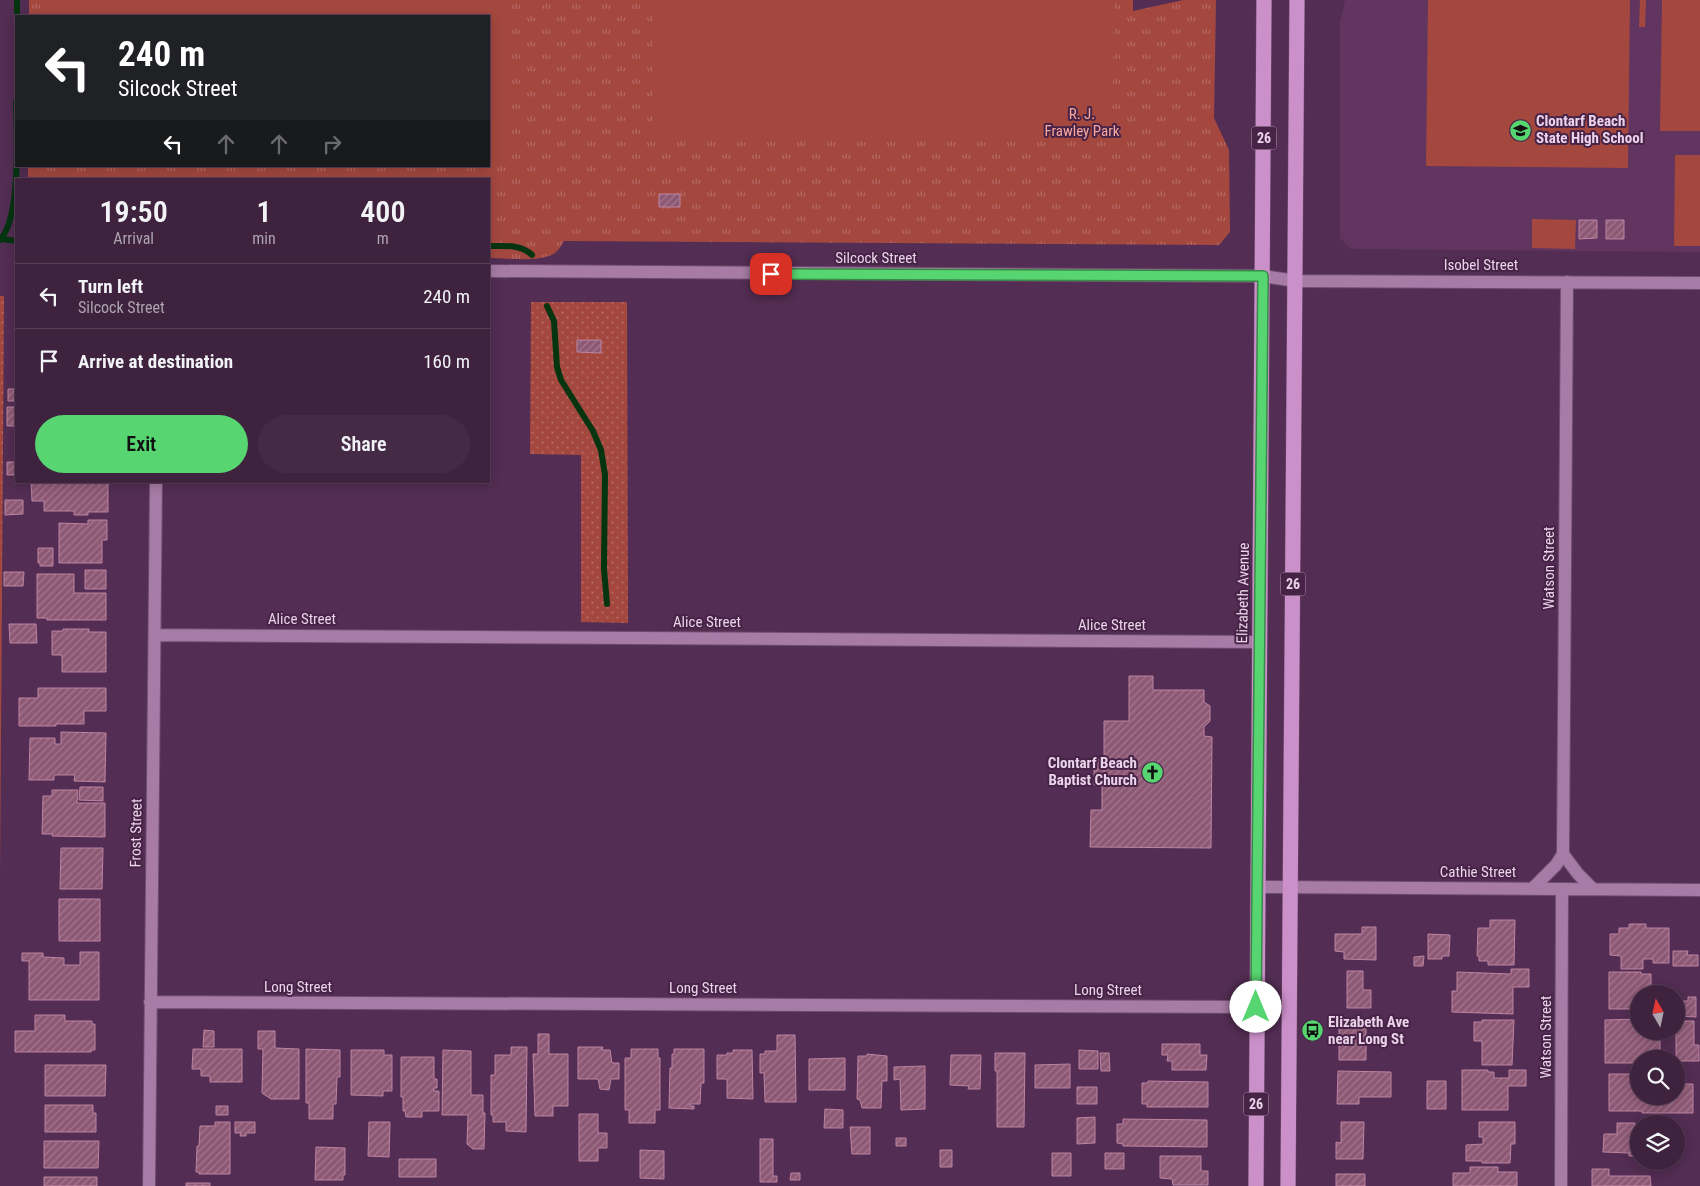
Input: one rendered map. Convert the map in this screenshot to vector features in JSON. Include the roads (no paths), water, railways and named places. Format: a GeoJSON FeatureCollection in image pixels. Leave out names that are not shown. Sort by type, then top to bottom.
{"type":"FeatureCollection","features":[{"type":"Feature","properties":{"kind":"highway","name":"Elizabeth Avenue"},"geometry":{"type":"LineString","coordinates":[[1256,1186],[1264,0]]}},
{"type":"Feature","properties":{"kind":"highway","name":"26"},"geometry":{"type":"LineString","coordinates":[[1288,1186],[1297,0]]}},
{"type":"Feature","properties":{"kind":"street","name":"Silcock Street"},"geometry":{"type":"LineString","coordinates":[[490,271],[1263,276]]}},
{"type":"Feature","properties":{"kind":"street","name":"Isobel Street"},"geometry":{"type":"LineString","coordinates":[[1263,276],[1296,281],[1700,283]]}},
{"type":"Feature","properties":{"kind":"street","name":"Watson Street"},"geometry":{"type":"LineString","coordinates":[[1563,854],[1567,282]]}},
{"type":"Feature","properties":{"kind":"street","name":"Frost Street"},"geometry":{"type":"LineString","coordinates":[[149,1186],[156,483]]}},
{"type":"Feature","properties":{"kind":"street","name":"Alice Street"},"geometry":{"type":"LineString","coordinates":[[155,635],[1260,642]]}},
{"type":"Feature","properties":{"kind":"street"},"geometry":{"type":"LineString","coordinates":[[1532,889],[1556,865],[1563,854],[1578,874],[1593,889]]}},
{"type":"Feature","properties":{"kind":"street","name":"Cathie Street"},"geometry":{"type":"LineString","coordinates":[[1257,887],[1700,890]]}},
{"type":"Feature","properties":{"kind":"street","name":"Watson Street"},"geometry":{"type":"LineString","coordinates":[[1561,1186],[1562,889]]}},
{"type":"Feature","properties":{"kind":"street","name":"Long Street"},"geometry":{"type":"LineString","coordinates":[[150,1002],[1256,1007]]}},
{"type":"Feature","properties":{"kind":"waterway"},"geometry":{"type":"LineString","coordinates":[[17,0],[17,15]]}},
{"type":"Feature","properties":{"kind":"waterway"},"geometry":{"type":"LineString","coordinates":[[16,167],[16,178]]}},
{"type":"Feature","properties":{"kind":"waterway"},"geometry":{"type":"LineString","coordinates":[[0,240],[7,228],[12,213],[15,194]]}},
{"type":"Feature","properties":{"kind":"waterway"},"geometry":{"type":"LineString","coordinates":[[2,239],[15,241]]}},
{"type":"Feature","properties":{"kind":"waterway"},"geometry":{"type":"LineString","coordinates":[[490,246],[517,247],[532,255]]}},
{"type":"Feature","properties":{"kind":"waterway"},"geometry":{"type":"LineString","coordinates":[[547,306],[554,321],[557,367],[561,380],[593,431],[601,450],[605,475],[604,569],[607,604]]}},
{"type":"Feature","properties":{"kind":"place","name":"Clontarf Beach State High School"},"geometry":{"type":"Point","coordinates":[1520,130]}},
{"type":"Feature","properties":{"kind":"place","name":"Clontarf Beach Baptist Church"},"geometry":{"type":"Point","coordinates":[1153,772]}},
{"type":"Feature","properties":{"kind":"place","name":"Elizabeth Ave near Long St"},"geometry":{"type":"Point","coordinates":[1312,1031]}},
{"type":"Feature","properties":{"kind":"park label","name":"R. J. Frawley Park"},"geometry":{"type":"Point","coordinates":[1082,122]}}]}
